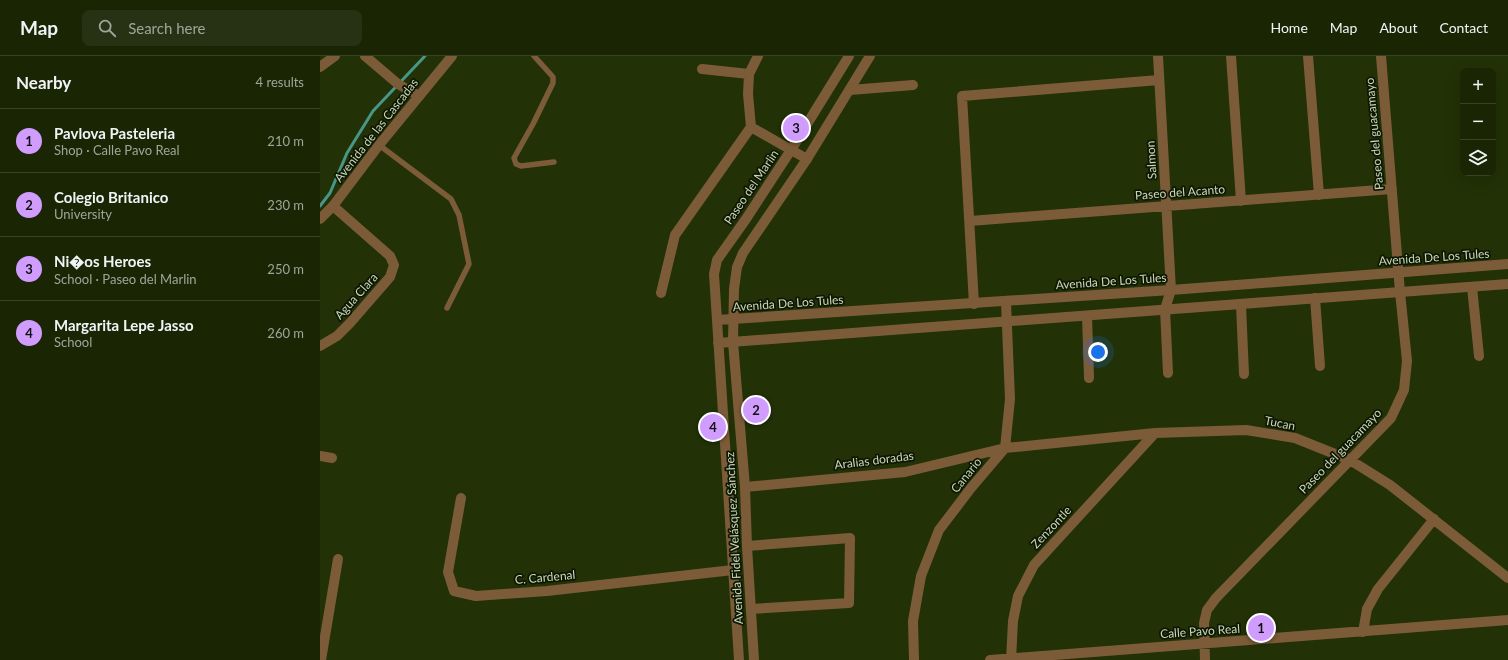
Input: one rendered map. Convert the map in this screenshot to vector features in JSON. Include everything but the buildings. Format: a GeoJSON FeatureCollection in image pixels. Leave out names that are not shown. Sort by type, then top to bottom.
{"type":"FeatureCollection","features":[{"type":"Feature","properties":{"kind":"street"},"geometry":{"type":"LineString","coordinates":[[320,67],[335,56]]}},
{"type":"Feature","properties":{"kind":"street"},"geometry":{"type":"LineString","coordinates":[[365,56],[398,84],[419,96]]}},
{"type":"Feature","properties":{"kind":"street","name":"Avenida de las Cascadas"},"geometry":{"type":"LineString","coordinates":[[320,219],[333,206],[379,145],[452,56]]}},
{"type":"Feature","properties":{"kind":"street"},"geometry":{"type":"LineString","coordinates":[[661,293],[675,235],[751,127],[748,94],[749,74],[758,56]]}},
{"type":"Feature","properties":{"kind":"street","name":"Paseo del Marlin"},"geometry":{"type":"LineString","coordinates":[[716,320],[714,274],[717,260],[791,150],[849,56]]}},
{"type":"Feature","properties":{"kind":"street"},"geometry":{"type":"LineString","coordinates":[[732,319],[737,266],[742,253],[807,159],[870,56]]}},
{"type":"Feature","properties":{"kind":"street","name":"Salmon"},"geometry":{"type":"LineString","coordinates":[[1158,56],[1171,290],[1166,310],[1168,373]]}},
{"type":"Feature","properties":{"kind":"street"},"geometry":{"type":"LineString","coordinates":[[1231,56],[1241,201]]}},
{"type":"Feature","properties":{"kind":"street"},"geometry":{"type":"LineString","coordinates":[[1308,56],[1319,195]]}},
{"type":"Feature","properties":{"kind":"street","name":"Paseo del guacamayo"},"geometry":{"type":"LineString","coordinates":[[1205,660],[1204,623],[1207,610],[1216,598],[1391,418],[1404,390],[1408,361],[1400,292],[1381,56]]}},
{"type":"Feature","properties":{"kind":"street"},"geometry":{"type":"LineString","coordinates":[[702,69],[749,74]]}},
{"type":"Feature","properties":{"kind":"street"},"geometry":{"type":"LineString","coordinates":[[974,304],[962,96],[1159,80]]}},
{"type":"Feature","properties":{"kind":"street"},"geometry":{"type":"LineString","coordinates":[[850,90],[913,85]]}},
{"type":"Feature","properties":{"kind":"street"},"geometry":{"type":"LineString","coordinates":[[751,127],[807,159]]}},
{"type":"Feature","properties":{"kind":"street","name":"Paseo del Acanto"},"geometry":{"type":"LineString","coordinates":[[970,221],[1392,189]]}},
{"type":"Feature","properties":{"kind":"street","name":"Agua Clara"},"geometry":{"type":"LineString","coordinates":[[320,346],[337,336],[350,323],[390,277],[394,265],[390,256],[333,206]]}},
{"type":"Feature","properties":{"kind":"street","name":"Avenida De Los Tules"},"geometry":{"type":"LineString","coordinates":[[716,320],[1006,302],[1508,264]]}},
{"type":"Feature","properties":{"kind":"street"},"geometry":{"type":"LineString","coordinates":[[718,343],[1508,284]]}},
{"type":"Feature","properties":{"kind":"street"},"geometry":{"type":"LineString","coordinates":[[1472,287],[1478,356]]}},
{"type":"Feature","properties":{"kind":"street"},"geometry":{"type":"LineString","coordinates":[[1315,298],[1320,366]]}},
{"type":"Feature","properties":{"kind":"street"},"geometry":{"type":"LineString","coordinates":[[1005,448],[1010,399],[1006,302]]}},
{"type":"Feature","properties":{"kind":"street"},"geometry":{"type":"LineString","coordinates":[[1241,305],[1244,374]]}},
{"type":"Feature","properties":{"kind":"street"},"geometry":{"type":"LineString","coordinates":[[1087,316],[1090,378]]}},
{"type":"Feature","properties":{"kind":"street","name":"Avenida Fidel Velásquez Sánchez"},"geometry":{"type":"LineString","coordinates":[[732,319],[745,487],[754,660]]}},
{"type":"Feature","properties":{"kind":"street","name":"Avenida Fidel Velásquez Sánchez"},"geometry":{"type":"LineString","coordinates":[[716,320],[739,660]]}},
{"type":"Feature","properties":{"kind":"street","name":"Tucan"},"geometry":{"type":"LineString","coordinates":[[1005,448],[1155,434],[1246,430],[1295,438],[1350,460],[1390,485],[1508,578]]}},
{"type":"Feature","properties":{"kind":"street","name":"Zenzontle"},"geometry":{"type":"LineString","coordinates":[[1011,659],[1013,621],[1018,596],[1034,565],[1155,434]]}},
{"type":"Feature","properties":{"kind":"street","name":"Aralias doradas"},"geometry":{"type":"LineString","coordinates":[[745,487],[905,472],[1005,448]]}},
{"type":"Feature","properties":{"kind":"street","name":"Canario"},"geometry":{"type":"LineString","coordinates":[[914,660],[914,621],[922,576],[939,530],[971,488],[1005,448]]}},
{"type":"Feature","properties":{"kind":"street"},"geometry":{"type":"LineString","coordinates":[[320,456],[332,458]]}},
{"type":"Feature","properties":{"kind":"street","name":"C. Cardenal"},"geometry":{"type":"LineString","coordinates":[[461,498],[448,572],[454,591],[476,596],[547,591],[733,570]]}},
{"type":"Feature","properties":{"kind":"street"},"geometry":{"type":"LineString","coordinates":[[1363,632],[1367,609],[1378,589],[1434,520]]}},
{"type":"Feature","properties":{"kind":"street"},"geometry":{"type":"LineString","coordinates":[[747,546],[850,538],[849,603],[751,609]]}},
{"type":"Feature","properties":{"kind":"street"},"geometry":{"type":"LineString","coordinates":[[321,660],[338,558]]}},
{"type":"Feature","properties":{"kind":"street","name":"Calle Pavo Real"},"geometry":{"type":"LineString","coordinates":[[990,660],[1508,620]]}},
{"type":"Feature","properties":{"kind":"lane"},"geometry":{"type":"LineString","coordinates":[[534,56],[553,77],[553,83],[514,158],[516,164],[521,166],[554,162]]}},
{"type":"Feature","properties":{"kind":"lane"},"geometry":{"type":"LineString","coordinates":[[379,145],[451,199],[459,215],[469,264],[447,308]]}},
{"type":"Feature","properties":{"kind":"waterway"},"geometry":{"type":"LineString","coordinates":[[320,206],[330,193],[347,153],[373,111],[425,56]]}},
{"type":"Feature","properties":{"kind":"place","name":"Ni�os Heroes"},"geometry":{"type":"Point","coordinates":[796,128]}},
{"type":"Feature","properties":{"kind":"place","name":"Colegio Britanico"},"geometry":{"type":"Point","coordinates":[756,410]}},
{"type":"Feature","properties":{"kind":"place","name":"Margarita Lepe Jasso"},"geometry":{"type":"Point","coordinates":[713,427]}},
{"type":"Feature","properties":{"kind":"place","name":"Pavlova Pasteleria"},"geometry":{"type":"Point","coordinates":[1261,628]}}]}
